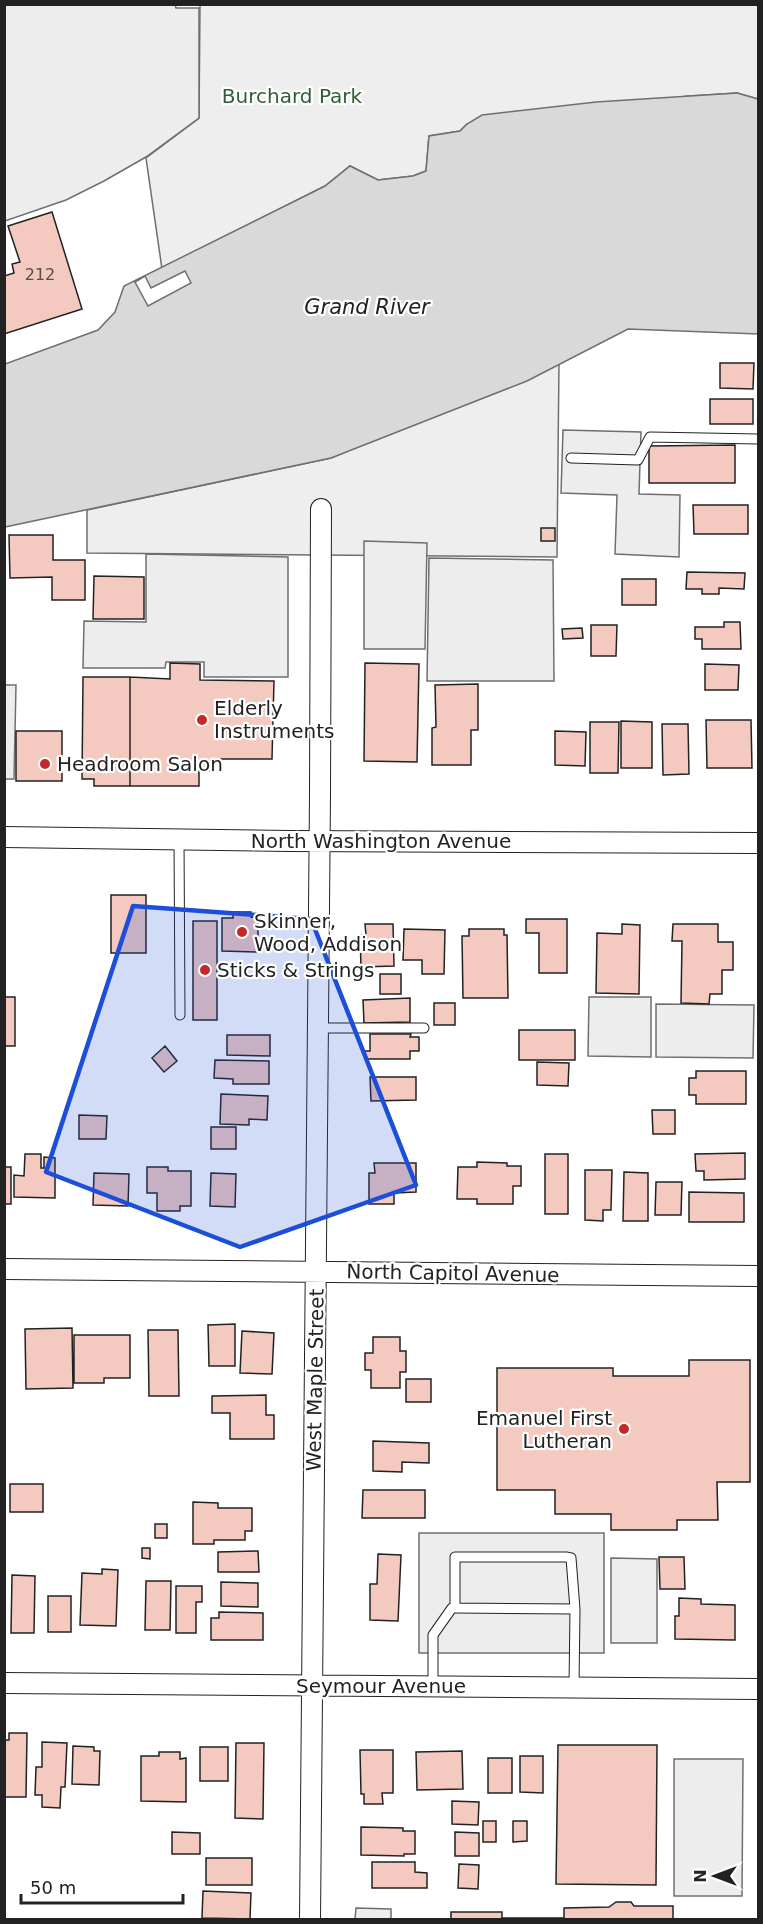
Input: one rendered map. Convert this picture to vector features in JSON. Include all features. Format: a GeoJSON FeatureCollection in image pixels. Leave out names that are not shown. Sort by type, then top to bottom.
{"type":"FeatureCollection","features":[{"type":"Feature","properties":{"kind":"street","name":"West Maple Street"},"geometry":{"type":"LineString","coordinates":[[310,1920],[319,1028],[321,509]]}},
{"type":"Feature","properties":{"kind":"street","name":"North Washington Avenue"},"geometry":{"type":"LineString","coordinates":[[4,837],[759,843]]}},
{"type":"Feature","properties":{"kind":"street","name":"North Capitol Avenue"},"geometry":{"type":"LineString","coordinates":[[4,1269],[759,1276]]}},
{"type":"Feature","properties":{"kind":"street","name":"Seymour Avenue"},"geometry":{"type":"LineString","coordinates":[[4,1683],[759,1689]]}},
{"type":"Feature","properties":{"kind":"lane"},"geometry":{"type":"LineString","coordinates":[[571,458],[638,460],[650,437],[759,439]]}},
{"type":"Feature","properties":{"kind":"lane"},"geometry":{"type":"LineString","coordinates":[[179,839],[180,1015]]}},
{"type":"Feature","properties":{"kind":"lane"},"geometry":{"type":"LineString","coordinates":[[319,1028],[424,1028]]}},
{"type":"Feature","properties":{"kind":"lane"},"geometry":{"type":"LineString","coordinates":[[455,1608],[455,1557],[571,1558],[574,1609],[574,1687]]}},
{"type":"Feature","properties":{"kind":"lane"},"geometry":{"type":"LineString","coordinates":[[433,1686],[433,1635],[453,1608],[574,1609]]}},
{"type":"Feature","properties":{"kind":"highlighted area"},"geometry":{"type":"Polygon","coordinates":[[[133,906],[311,919],[416,1185],[240,1247],[46,1172],[133,906]]]}},
{"type":"Feature","properties":{"kind":"green space","name":"Burchard Park"},"geometry":{"type":"Polygon","coordinates":[[[200,5],[758,5],[758,99],[737,93],[688,96],[467,124],[460,131],[429,136],[426,171],[413,176],[378,180],[350,166],[325,186],[162,269],[146,158],[199,118],[200,5]]]}},
{"type":"Feature","properties":{"kind":"green space"},"geometry":{"type":"Polygon","coordinates":[[[559,362],[557,557],[87,553],[87,510],[331,458],[559,362]]]}},
{"type":"Feature","properties":{"kind":"green space"},"geometry":{"type":"Polygon","coordinates":[[[611,1558],[657,1559],[657,1643],[611,1643],[611,1558]]]}},
{"type":"Feature","properties":{"kind":"shaded area"},"geometry":{"type":"Polygon","coordinates":[[[175,4],[176,8],[199,8],[199,118],[146,157],[104,181],[66,200],[5,221],[5,5],[175,4]]]}},
{"type":"Feature","properties":{"kind":"shaded area"},"geometry":{"type":"Polygon","coordinates":[[[563,430],[641,432],[639,494],[680,495],[679,557],[615,554],[617,495],[561,493],[563,430]]]}},
{"type":"Feature","properties":{"kind":"shaded area"},"geometry":{"type":"Polygon","coordinates":[[[364,541],[427,543],[425,649],[364,649],[364,541]]]}},
{"type":"Feature","properties":{"kind":"shaded area"},"geometry":{"type":"Polygon","coordinates":[[[146,554],[288,557],[288,677],[204,677],[204,662],[166,662],[165,668],[83,668],[84,621],[146,622],[146,554]]]}},
{"type":"Feature","properties":{"kind":"shaded area"},"geometry":{"type":"Polygon","coordinates":[[[429,558],[553,560],[554,681],[427,681],[429,558]]]}},
{"type":"Feature","properties":{"kind":"shaded area"},"geometry":{"type":"Polygon","coordinates":[[[5,685],[16,685],[14,779],[5,779],[5,685]]]}},
{"type":"Feature","properties":{"kind":"shaded area"},"geometry":{"type":"Polygon","coordinates":[[[589,997],[651,997],[651,1057],[588,1056],[589,997]]]}},
{"type":"Feature","properties":{"kind":"shaded area"},"geometry":{"type":"Polygon","coordinates":[[[656,1004],[754,1005],[753,1058],[656,1057],[656,1004]]]}},
{"type":"Feature","properties":{"kind":"shaded area"},"geometry":{"type":"Polygon","coordinates":[[[419,1533],[604,1533],[604,1653],[419,1653],[419,1533]]]}},
{"type":"Feature","properties":{"kind":"shaded area"},"geometry":{"type":"Polygon","coordinates":[[[674,1759],[743,1759],[742,1896],[674,1896],[674,1759]]]}},
{"type":"Feature","properties":{"kind":"shaded area"},"geometry":{"type":"Polygon","coordinates":[[[356,1908],[391,1909],[391,1919],[355,1919],[356,1908]]]}},
{"type":"Feature","properties":{"kind":"water","name":"Grand River"},"geometry":{"type":"Polygon","coordinates":[[[737,93],[758,99],[758,334],[628,329],[527,381],[331,458],[5,527],[5,364],[98,330],[115,312],[124,286],[325,186],[350,166],[378,180],[413,176],[426,171],[429,136],[460,131],[482,115],[596,102],[737,93]]]}},
{"type":"Feature","properties":{"kind":"pier"},"geometry":{"type":"Polygon","coordinates":[[[185,271],[191,283],[148,306],[135,282],[145,276],[151,288],[185,271]]]}},
{"type":"Feature","properties":{"kind":"building"},"geometry":{"type":"Polygon","coordinates":[[[52,212],[82,309],[4,334],[4,276],[14,273],[12,264],[20,262],[8,226],[52,212]]]}},
{"type":"Feature","properties":{"kind":"building"},"geometry":{"type":"Polygon","coordinates":[[[720,363],[754,363],[753,389],[720,388],[720,363]]]}},
{"type":"Feature","properties":{"kind":"building"},"geometry":{"type":"Polygon","coordinates":[[[710,399],[753,399],[753,424],[710,424],[710,399]]]}},
{"type":"Feature","properties":{"kind":"building"},"geometry":{"type":"Polygon","coordinates":[[[735,445],[735,483],[649,483],[649,446],[735,445]]]}},
{"type":"Feature","properties":{"kind":"building"},"geometry":{"type":"Polygon","coordinates":[[[693,505],[748,505],[748,534],[694,534],[693,505]]]}},
{"type":"Feature","properties":{"kind":"building"},"geometry":{"type":"Polygon","coordinates":[[[541,528],[555,528],[555,541],[541,541],[541,528]]]}},
{"type":"Feature","properties":{"kind":"building"},"geometry":{"type":"Polygon","coordinates":[[[9,535],[53,535],[53,560],[85,560],[85,600],[52,600],[52,577],[10,578],[9,535]]]}},
{"type":"Feature","properties":{"kind":"building"},"geometry":{"type":"Polygon","coordinates":[[[687,572],[745,573],[744,589],[719,588],[719,594],[702,594],[702,589],[686,589],[687,572]]]}},
{"type":"Feature","properties":{"kind":"building"},"geometry":{"type":"Polygon","coordinates":[[[94,576],[144,577],[144,619],[93,619],[94,576]]]}},
{"type":"Feature","properties":{"kind":"building"},"geometry":{"type":"Polygon","coordinates":[[[622,579],[656,579],[656,605],[622,605],[622,579]]]}},
{"type":"Feature","properties":{"kind":"building"},"geometry":{"type":"Polygon","coordinates":[[[724,622],[740,622],[741,649],[702,649],[702,639],[695,639],[695,627],[724,627],[724,622]]]}},
{"type":"Feature","properties":{"kind":"building"},"geometry":{"type":"Polygon","coordinates":[[[591,625],[617,625],[616,656],[591,656],[591,625]]]}},
{"type":"Feature","properties":{"kind":"building"},"geometry":{"type":"Polygon","coordinates":[[[582,628],[583,638],[563,639],[562,629],[582,628]]]}},
{"type":"Feature","properties":{"kind":"building","name":"Elderly Instruments"},"geometry":{"type":"Polygon","coordinates":[[[170,663],[200,664],[200,680],[274,681],[272,759],[215,759],[215,771],[199,770],[199,786],[130,786],[130,677],[170,679],[170,663]]]}},
{"type":"Feature","properties":{"kind":"building"},"geometry":{"type":"Polygon","coordinates":[[[365,663],[419,664],[417,762],[364,761],[365,663]]]}},
{"type":"Feature","properties":{"kind":"building"},"geometry":{"type":"Polygon","coordinates":[[[705,664],[739,665],[738,690],[705,690],[705,664]]]}},
{"type":"Feature","properties":{"kind":"building"},"geometry":{"type":"Polygon","coordinates":[[[83,677],[130,677],[130,786],[94,786],[94,779],[82,779],[83,677]]]}},
{"type":"Feature","properties":{"kind":"building"},"geometry":{"type":"Polygon","coordinates":[[[478,684],[478,730],[471,730],[471,765],[432,765],[432,728],[436,727],[435,685],[478,684]]]}},
{"type":"Feature","properties":{"kind":"building"},"geometry":{"type":"Polygon","coordinates":[[[706,720],[751,720],[752,768],[707,768],[706,720]]]}},
{"type":"Feature","properties":{"kind":"building"},"geometry":{"type":"Polygon","coordinates":[[[621,721],[652,722],[652,768],[621,768],[621,721]]]}},
{"type":"Feature","properties":{"kind":"building"},"geometry":{"type":"Polygon","coordinates":[[[590,722],[619,722],[618,773],[590,773],[590,722]]]}},
{"type":"Feature","properties":{"kind":"building"},"geometry":{"type":"Polygon","coordinates":[[[662,724],[688,724],[689,774],[663,775],[662,724]]]}},
{"type":"Feature","properties":{"kind":"building"},"geometry":{"type":"Polygon","coordinates":[[[16,731],[62,731],[62,781],[16,781],[16,731]]]}},
{"type":"Feature","properties":{"kind":"building"},"geometry":{"type":"Polygon","coordinates":[[[555,731],[586,732],[585,766],[555,765],[555,731]]]}},
{"type":"Feature","properties":{"kind":"building"},"geometry":{"type":"Polygon","coordinates":[[[111,895],[146,895],[146,953],[111,953],[111,895]]]}},
{"type":"Feature","properties":{"kind":"building"},"geometry":{"type":"Polygon","coordinates":[[[233,912],[251,912],[251,917],[258,918],[258,952],[222,951],[222,918],[233,918],[233,912]]]}},
{"type":"Feature","properties":{"kind":"building"},"geometry":{"type":"Polygon","coordinates":[[[526,919],[567,919],[567,973],[539,973],[539,933],[526,933],[526,919]]]}},
{"type":"Feature","properties":{"kind":"building","name":"Sticks & Strings"},"geometry":{"type":"Polygon","coordinates":[[[193,921],[217,921],[217,1020],[193,1020],[193,921]]]}},
{"type":"Feature","properties":{"kind":"building"},"geometry":{"type":"Polygon","coordinates":[[[365,924],[393,924],[394,966],[361,967],[360,935],[366,935],[365,924]]]}},
{"type":"Feature","properties":{"kind":"building"},"geometry":{"type":"Polygon","coordinates":[[[622,924],[640,925],[639,994],[596,993],[597,933],[622,934],[622,924]]]}},
{"type":"Feature","properties":{"kind":"building"},"geometry":{"type":"Polygon","coordinates":[[[673,924],[718,924],[718,942],[733,942],[733,970],[722,970],[722,994],[710,994],[709,1004],[681,1003],[682,941],[672,941],[673,924]]]}},
{"type":"Feature","properties":{"kind":"building"},"geometry":{"type":"Polygon","coordinates":[[[404,929],[445,930],[444,974],[422,974],[422,960],[403,960],[404,929]]]}},
{"type":"Feature","properties":{"kind":"building"},"geometry":{"type":"Polygon","coordinates":[[[469,929],[504,929],[504,935],[507,935],[508,998],[463,998],[462,936],[469,936],[469,929]]]}},
{"type":"Feature","properties":{"kind":"building"},"geometry":{"type":"Polygon","coordinates":[[[380,974],[401,974],[401,994],[380,994],[380,974]]]}},
{"type":"Feature","properties":{"kind":"building"},"geometry":{"type":"Polygon","coordinates":[[[4,997],[15,997],[15,1046],[4,1046],[4,997]]]}},
{"type":"Feature","properties":{"kind":"building"},"geometry":{"type":"Polygon","coordinates":[[[410,998],[410,1022],[364,1023],[363,1000],[410,998]]]}},
{"type":"Feature","properties":{"kind":"building"},"geometry":{"type":"Polygon","coordinates":[[[434,1003],[455,1003],[455,1025],[434,1025],[434,1003]]]}},
{"type":"Feature","properties":{"kind":"building"},"geometry":{"type":"Polygon","coordinates":[[[519,1030],[575,1030],[575,1060],[519,1060],[519,1030]]]}},
{"type":"Feature","properties":{"kind":"building"},"geometry":{"type":"Polygon","coordinates":[[[370,1034],[411,1034],[410,1037],[419,1037],[419,1051],[410,1051],[410,1059],[365,1059],[365,1051],[370,1051],[370,1034]]]}},
{"type":"Feature","properties":{"kind":"building"},"geometry":{"type":"Polygon","coordinates":[[[227,1035],[270,1035],[270,1056],[227,1055],[227,1035]]]}},
{"type":"Feature","properties":{"kind":"building"},"geometry":{"type":"Polygon","coordinates":[[[165,1046],[177,1061],[164,1072],[152,1058],[165,1046]]]}},
{"type":"Feature","properties":{"kind":"building"},"geometry":{"type":"Polygon","coordinates":[[[215,1060],[269,1061],[269,1084],[233,1084],[233,1079],[214,1078],[215,1060]]]}},
{"type":"Feature","properties":{"kind":"building"},"geometry":{"type":"Polygon","coordinates":[[[537,1062],[569,1063],[568,1086],[537,1085],[537,1062]]]}},
{"type":"Feature","properties":{"kind":"building"},"geometry":{"type":"Polygon","coordinates":[[[696,1071],[746,1071],[746,1104],[696,1104],[696,1095],[689,1095],[689,1078],[696,1078],[696,1071]]]}},
{"type":"Feature","properties":{"kind":"building"},"geometry":{"type":"Polygon","coordinates":[[[370,1077],[416,1077],[416,1100],[371,1101],[370,1077]]]}},
{"type":"Feature","properties":{"kind":"building"},"geometry":{"type":"Polygon","coordinates":[[[221,1094],[268,1096],[267,1120],[249,1119],[249,1125],[220,1124],[221,1094]]]}},
{"type":"Feature","properties":{"kind":"building"},"geometry":{"type":"Polygon","coordinates":[[[652,1110],[675,1110],[675,1134],[653,1134],[652,1110]]]}},
{"type":"Feature","properties":{"kind":"building"},"geometry":{"type":"Polygon","coordinates":[[[79,1115],[107,1116],[106,1139],[79,1139],[79,1115]]]}},
{"type":"Feature","properties":{"kind":"building"},"geometry":{"type":"Polygon","coordinates":[[[211,1127],[236,1127],[236,1149],[211,1149],[211,1127]]]}},
{"type":"Feature","properties":{"kind":"building"},"geometry":{"type":"Polygon","coordinates":[[[745,1153],[745,1179],[704,1180],[704,1171],[696,1171],[695,1154],[745,1153]]]}},
{"type":"Feature","properties":{"kind":"building"},"geometry":{"type":"Polygon","coordinates":[[[25,1154],[41,1154],[41,1168],[44,1168],[44,1157],[55,1158],[55,1198],[14,1197],[14,1175],[24,1176],[25,1154]]]}},
{"type":"Feature","properties":{"kind":"building"},"geometry":{"type":"Polygon","coordinates":[[[545,1154],[568,1154],[568,1214],[545,1214],[545,1154]]]}},
{"type":"Feature","properties":{"kind":"building"},"geometry":{"type":"Polygon","coordinates":[[[477,1162],[521,1166],[521,1186],[513,1186],[513,1204],[477,1204],[477,1199],[457,1199],[458,1167],[477,1167],[477,1162]]]}},
{"type":"Feature","properties":{"kind":"building"},"geometry":{"type":"Polygon","coordinates":[[[374,1163],[416,1163],[416,1192],[394,1193],[394,1204],[369,1204],[369,1173],[375,1173],[374,1163]]]}},
{"type":"Feature","properties":{"kind":"building"},"geometry":{"type":"Polygon","coordinates":[[[4,1167],[11,1167],[11,1204],[4,1204],[4,1167]]]}},
{"type":"Feature","properties":{"kind":"building"},"geometry":{"type":"Polygon","coordinates":[[[147,1167],[168,1167],[168,1171],[191,1171],[191,1206],[180,1206],[180,1211],[157,1211],[157,1193],[147,1193],[147,1167]]]}},
{"type":"Feature","properties":{"kind":"building"},"geometry":{"type":"Polygon","coordinates":[[[585,1170],[612,1170],[611,1210],[603,1210],[603,1221],[585,1220],[585,1170]]]}},
{"type":"Feature","properties":{"kind":"building"},"geometry":{"type":"Polygon","coordinates":[[[624,1172],[648,1173],[648,1221],[623,1221],[624,1172]]]}},
{"type":"Feature","properties":{"kind":"building"},"geometry":{"type":"Polygon","coordinates":[[[94,1173],[129,1174],[128,1206],[93,1205],[94,1173]]]}},
{"type":"Feature","properties":{"kind":"building"},"geometry":{"type":"Polygon","coordinates":[[[211,1173],[236,1174],[235,1207],[210,1206],[211,1173]]]}},
{"type":"Feature","properties":{"kind":"building"},"geometry":{"type":"Polygon","coordinates":[[[656,1182],[682,1182],[681,1215],[655,1215],[656,1182]]]}},
{"type":"Feature","properties":{"kind":"building"},"geometry":{"type":"Polygon","coordinates":[[[689,1192],[744,1193],[744,1222],[689,1222],[689,1192]]]}},
{"type":"Feature","properties":{"kind":"building"},"geometry":{"type":"Polygon","coordinates":[[[235,1324],[235,1366],[209,1366],[208,1325],[235,1324]]]}},
{"type":"Feature","properties":{"kind":"building"},"geometry":{"type":"Polygon","coordinates":[[[72,1328],[73,1388],[26,1389],[25,1329],[72,1328]]]}},
{"type":"Feature","properties":{"kind":"building"},"geometry":{"type":"Polygon","coordinates":[[[148,1330],[178,1330],[179,1396],[149,1396],[148,1330]]]}},
{"type":"Feature","properties":{"kind":"building"},"geometry":{"type":"Polygon","coordinates":[[[242,1331],[274,1333],[272,1374],[240,1373],[242,1331]]]}},
{"type":"Feature","properties":{"kind":"building"},"geometry":{"type":"Polygon","coordinates":[[[74,1335],[130,1335],[130,1378],[104,1378],[104,1383],[74,1383],[74,1335]]]}},
{"type":"Feature","properties":{"kind":"building"},"geometry":{"type":"Polygon","coordinates":[[[373,1337],[400,1337],[400,1351],[406,1351],[406,1372],[400,1372],[400,1388],[371,1388],[371,1370],[365,1370],[365,1353],[373,1353],[373,1337]]]}},
{"type":"Feature","properties":{"kind":"building","name":"Emanuel First Lutheran"},"geometry":{"type":"Polygon","coordinates":[[[689,1360],[750,1360],[750,1482],[717,1482],[718,1520],[677,1520],[677,1530],[611,1530],[611,1514],[555,1514],[555,1490],[497,1490],[497,1368],[613,1368],[613,1376],[689,1376],[689,1360]]]}},
{"type":"Feature","properties":{"kind":"building"},"geometry":{"type":"Polygon","coordinates":[[[406,1379],[431,1379],[431,1402],[406,1402],[406,1379]]]}},
{"type":"Feature","properties":{"kind":"building"},"geometry":{"type":"Polygon","coordinates":[[[266,1395],[266,1415],[274,1415],[274,1439],[230,1439],[230,1413],[212,1413],[212,1396],[266,1395]]]}},
{"type":"Feature","properties":{"kind":"building"},"geometry":{"type":"Polygon","coordinates":[[[373,1441],[429,1443],[429,1463],[402,1462],[402,1472],[373,1471],[373,1441]]]}},
{"type":"Feature","properties":{"kind":"building"},"geometry":{"type":"Polygon","coordinates":[[[10,1484],[43,1484],[43,1512],[10,1512],[10,1484]]]}},
{"type":"Feature","properties":{"kind":"building"},"geometry":{"type":"Polygon","coordinates":[[[363,1490],[425,1490],[425,1518],[362,1518],[363,1490]]]}},
{"type":"Feature","properties":{"kind":"building"},"geometry":{"type":"Polygon","coordinates":[[[193,1502],[218,1503],[218,1508],[252,1508],[252,1531],[245,1531],[245,1540],[214,1540],[214,1544],[193,1544],[193,1502]]]}},
{"type":"Feature","properties":{"kind":"building"},"geometry":{"type":"Polygon","coordinates":[[[155,1524],[167,1524],[167,1538],[155,1538],[155,1524]]]}},
{"type":"Feature","properties":{"kind":"building"},"geometry":{"type":"Polygon","coordinates":[[[142,1548],[150,1548],[150,1559],[142,1558],[142,1548]]]}},
{"type":"Feature","properties":{"kind":"building"},"geometry":{"type":"Polygon","coordinates":[[[258,1551],[259,1572],[218,1572],[218,1552],[258,1551]]]}},
{"type":"Feature","properties":{"kind":"building"},"geometry":{"type":"Polygon","coordinates":[[[378,1554],[401,1555],[398,1621],[370,1620],[370,1584],[377,1584],[378,1554]]]}},
{"type":"Feature","properties":{"kind":"building"},"geometry":{"type":"Polygon","coordinates":[[[659,1557],[684,1557],[685,1589],[660,1589],[659,1557]]]}},
{"type":"Feature","properties":{"kind":"building"},"geometry":{"type":"Polygon","coordinates":[[[102,1569],[118,1570],[116,1626],[80,1625],[82,1573],[102,1574],[102,1569]]]}},
{"type":"Feature","properties":{"kind":"building"},"geometry":{"type":"Polygon","coordinates":[[[12,1575],[35,1576],[34,1633],[11,1633],[12,1575]]]}},
{"type":"Feature","properties":{"kind":"building"},"geometry":{"type":"Polygon","coordinates":[[[146,1581],[171,1581],[170,1630],[145,1630],[146,1581]]]}},
{"type":"Feature","properties":{"kind":"building"},"geometry":{"type":"Polygon","coordinates":[[[221,1582],[258,1583],[258,1607],[221,1606],[221,1582]]]}},
{"type":"Feature","properties":{"kind":"building"},"geometry":{"type":"Polygon","coordinates":[[[176,1586],[202,1586],[202,1602],[196,1602],[196,1633],[176,1633],[176,1586]]]}},
{"type":"Feature","properties":{"kind":"building"},"geometry":{"type":"Polygon","coordinates":[[[48,1596],[71,1596],[71,1632],[48,1632],[48,1596]]]}},
{"type":"Feature","properties":{"kind":"building"},"geometry":{"type":"Polygon","coordinates":[[[679,1598],[701,1599],[701,1604],[735,1605],[735,1640],[675,1639],[675,1616],[679,1616],[679,1598]]]}},
{"type":"Feature","properties":{"kind":"building"},"geometry":{"type":"Polygon","coordinates":[[[219,1612],[263,1613],[263,1640],[211,1640],[211,1618],[219,1618],[219,1612]]]}},
{"type":"Feature","properties":{"kind":"building"},"geometry":{"type":"Polygon","coordinates":[[[9,1733],[27,1733],[26,1797],[4,1797],[4,1740],[9,1740],[9,1733]]]}},
{"type":"Feature","properties":{"kind":"building"},"geometry":{"type":"Polygon","coordinates":[[[42,1742],[67,1743],[65,1787],[61,1787],[60,1808],[42,1807],[42,1795],[35,1795],[36,1767],[42,1767],[42,1742]]]}},
{"type":"Feature","properties":{"kind":"building"},"geometry":{"type":"Polygon","coordinates":[[[236,1743],[264,1743],[263,1819],[235,1818],[236,1743]]]}},
{"type":"Feature","properties":{"kind":"building"},"geometry":{"type":"Polygon","coordinates":[[[558,1745],[657,1745],[656,1885],[556,1884],[558,1745]]]}},
{"type":"Feature","properties":{"kind":"building"},"geometry":{"type":"Polygon","coordinates":[[[73,1746],[94,1747],[94,1751],[100,1751],[99,1785],[72,1784],[73,1746]]]}},
{"type":"Feature","properties":{"kind":"building"},"geometry":{"type":"Polygon","coordinates":[[[200,1747],[228,1747],[228,1781],[200,1781],[200,1747]]]}},
{"type":"Feature","properties":{"kind":"building"},"geometry":{"type":"Polygon","coordinates":[[[360,1750],[393,1750],[393,1793],[382,1793],[383,1804],[364,1804],[364,1794],[361,1794],[360,1750]]]}},
{"type":"Feature","properties":{"kind":"building"},"geometry":{"type":"Polygon","coordinates":[[[462,1751],[463,1789],[417,1790],[416,1752],[462,1751]]]}},
{"type":"Feature","properties":{"kind":"building"},"geometry":{"type":"Polygon","coordinates":[[[159,1752],[180,1752],[180,1759],[186,1758],[186,1802],[141,1801],[141,1756],[159,1756],[159,1752]]]}},
{"type":"Feature","properties":{"kind":"building"},"geometry":{"type":"Polygon","coordinates":[[[520,1756],[543,1756],[543,1793],[520,1792],[520,1756]]]}},
{"type":"Feature","properties":{"kind":"building"},"geometry":{"type":"Polygon","coordinates":[[[488,1758],[512,1758],[512,1793],[488,1793],[488,1758]]]}},
{"type":"Feature","properties":{"kind":"building"},"geometry":{"type":"Polygon","coordinates":[[[452,1801],[479,1802],[478,1825],[452,1824],[452,1801]]]}},
{"type":"Feature","properties":{"kind":"building"},"geometry":{"type":"Polygon","coordinates":[[[483,1821],[496,1821],[496,1842],[483,1842],[483,1821]]]}},
{"type":"Feature","properties":{"kind":"building"},"geometry":{"type":"Polygon","coordinates":[[[513,1821],[527,1821],[527,1841],[513,1842],[513,1821]]]}},
{"type":"Feature","properties":{"kind":"building"},"geometry":{"type":"Polygon","coordinates":[[[361,1827],[403,1828],[403,1831],[415,1831],[415,1854],[361,1855],[361,1827]]]}},
{"type":"Feature","properties":{"kind":"building"},"geometry":{"type":"Polygon","coordinates":[[[172,1832],[200,1833],[200,1854],[172,1854],[172,1832]]]}},
{"type":"Feature","properties":{"kind":"building"},"geometry":{"type":"Polygon","coordinates":[[[455,1832],[479,1833],[479,1856],[455,1856],[455,1832]]]}},
{"type":"Feature","properties":{"kind":"building"},"geometry":{"type":"Polygon","coordinates":[[[206,1858],[252,1858],[252,1885],[206,1885],[206,1858]]]}},
{"type":"Feature","properties":{"kind":"building"},"geometry":{"type":"Polygon","coordinates":[[[372,1862],[415,1862],[415,1872],[427,1873],[427,1888],[372,1888],[372,1862]]]}},
{"type":"Feature","properties":{"kind":"building"},"geometry":{"type":"Polygon","coordinates":[[[459,1864],[479,1865],[478,1889],[458,1888],[459,1864]]]}},
{"type":"Feature","properties":{"kind":"building"},"geometry":{"type":"Polygon","coordinates":[[[203,1891],[251,1893],[250,1919],[202,1918],[203,1891]]]}},
{"type":"Feature","properties":{"kind":"building"},"geometry":{"type":"Polygon","coordinates":[[[616,1902],[631,1902],[634,1906],[673,1906],[673,1920],[451,1920],[451,1912],[502,1912],[502,1918],[564,1918],[564,1908],[609,1907],[616,1902]]]}},
{"type":"Feature","properties":{"kind":"place","name":"Elderly Instruments"},"geometry":{"type":"Point","coordinates":[202,720]}},
{"type":"Feature","properties":{"kind":"place","name":"Headroom Salon"},"geometry":{"type":"Point","coordinates":[45,764]}},
{"type":"Feature","properties":{"kind":"place","name":"Skinner, Wood, Addison"},"geometry":{"type":"Point","coordinates":[242,932]}},
{"type":"Feature","properties":{"kind":"place","name":"Sticks & Strings"},"geometry":{"type":"Point","coordinates":[205,970]}},
{"type":"Feature","properties":{"kind":"place","name":"Emanuel First Lutheran"},"geometry":{"type":"Point","coordinates":[624,1429]}}]}
